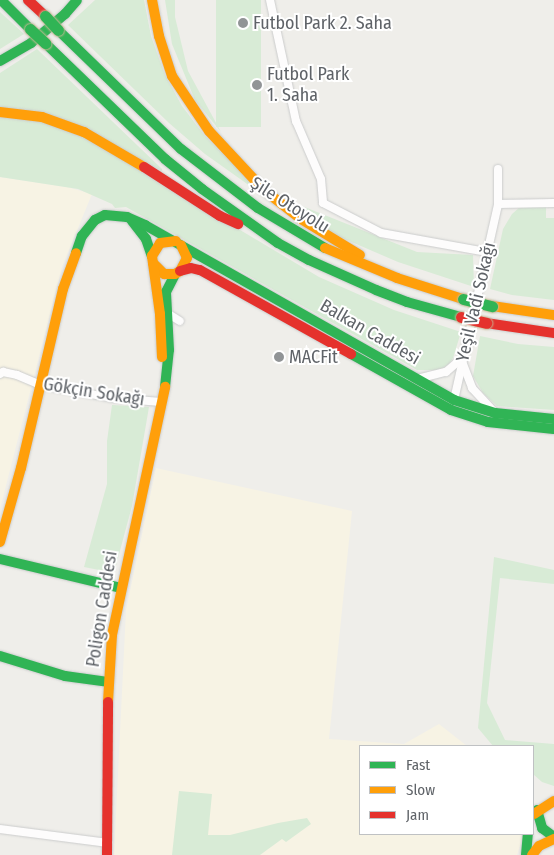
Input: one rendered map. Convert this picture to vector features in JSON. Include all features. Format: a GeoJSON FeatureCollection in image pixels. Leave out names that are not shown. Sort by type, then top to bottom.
{"type":"FeatureCollection","features":[{"type":"Feature","properties":{"kind":"main road","name":"Şile Otoyolu"},"geometry":{"type":"LineString","coordinates":[[1,0],[165,159],[208,194],[278,243],[309,260],[407,302],[461,318],[554,333]]}},
{"type":"Feature","properties":{"kind":"main road","name":"Şile Otoyolu"},"geometry":{"type":"LineString","coordinates":[[28,0],[182,149],[234,190],[314,242],[397,278],[463,299],[492,306],[554,315]]}},
{"type":"Feature","properties":{"kind":"main road"},"geometry":{"type":"LineString","coordinates":[[0,61],[31,43],[65,14],[77,0]]}},
{"type":"Feature","properties":{"kind":"main road"},"geometry":{"type":"LineString","coordinates":[[152,0],[159,36],[172,76],[208,131],[264,190],[301,219],[397,278]]}},
{"type":"Feature","properties":{"kind":"main road"},"geometry":{"type":"LineString","coordinates":[[0,112],[42,117],[84,132],[119,151],[220,216],[278,243]]}},
{"type":"Feature","properties":{"kind":"main road","name":"Balkan Caddesi"},"geometry":{"type":"LineString","coordinates":[[0,542],[61,295],[82,236],[95,220],[105,215],[127,217],[178,243],[417,379],[453,405],[494,413],[554,419]]}},
{"type":"Feature","properties":{"kind":"main road"},"geometry":{"type":"LineString","coordinates":[[127,217],[146,239],[158,271],[164,274],[178,272]]}},
{"type":"Feature","properties":{"kind":"main road"},"geometry":{"type":"LineString","coordinates":[[160,243],[178,243],[187,258],[166,292],[168,357],[165,390],[161,402],[161,333],[152,258],[160,243]]}},
{"type":"Feature","properties":{"kind":"main road","name":"Balkan Caddesi"},"geometry":{"type":"LineString","coordinates":[[178,272],[191,268],[200,270],[488,422],[554,430]]}},
{"type":"Feature","properties":{"kind":"main road","name":"Poligon Caddesi"},"geometry":{"type":"LineString","coordinates":[[107,855],[108,682],[112,635],[161,402]]}},
{"type":"Feature","properties":{"kind":"main road"},"geometry":{"type":"LineString","coordinates":[[0,559],[93,583],[121,588]]}},
{"type":"Feature","properties":{"kind":"main road"},"geometry":{"type":"LineString","coordinates":[[0,656],[65,676],[108,682]]}},
{"type":"Feature","properties":{"kind":"main road"},"geometry":{"type":"LineString","coordinates":[[532,855],[539,846],[554,838],[542,828],[535,813],[554,801]]}},
{"type":"Feature","properties":{"kind":"main road"},"geometry":{"type":"LineString","coordinates":[[526,855],[528,835]]}},
{"type":"Feature","properties":{"kind":"street"},"geometry":{"type":"LineString","coordinates":[[270,0],[296,121],[321,178],[323,203],[382,233],[487,252]]}},
{"type":"Feature","properties":{"kind":"street","name":"Yeşil Vadi Sokağı"},"geometry":{"type":"LineString","coordinates":[[453,405],[498,204],[498,169]]}},
{"type":"Feature","properties":{"kind":"street"},"geometry":{"type":"LineString","coordinates":[[498,204],[554,203]]}},
{"type":"Feature","properties":{"kind":"street"},"geometry":{"type":"LineString","coordinates":[[167,313],[180,321]]}},
{"type":"Feature","properties":{"kind":"street"},"geometry":{"type":"LineString","coordinates":[[417,379],[446,372],[464,358],[472,388],[494,413]]}},
{"type":"Feature","properties":{"kind":"street","name":"Gökçin Sokağı"},"geometry":{"type":"LineString","coordinates":[[0,374],[3,372],[18,375],[40,384],[112,398],[161,402]]}},
{"type":"Feature","properties":{"kind":"street"},"geometry":{"type":"LineString","coordinates":[[0,829],[108,843]]}},
{"type":"Feature","properties":{"kind":"shaded area"},"geometry":{"type":"Polygon","coordinates":[[[0,177],[67,187],[92,194],[62,267],[0,509],[0,177]]]}},
{"type":"Feature","properties":{"kind":"shaded area"},"geometry":{"type":"Polygon","coordinates":[[[156,468],[352,511],[329,739],[404,744],[439,724],[466,745],[359,745],[359,835],[524,835],[517,855],[114,855],[126,610],[156,468]]]}},
{"type":"Feature","properties":{"kind":"green space"},"geometry":{"type":"Polygon","coordinates":[[[95,0],[144,0],[151,36],[165,75],[182,106],[204,135],[267,198],[205,154],[169,123],[68,25],[95,0]]]}},
{"type":"Feature","properties":{"kind":"green space"},"geometry":{"type":"Polygon","coordinates":[[[165,0],[175,0],[175,17],[188,71],[221,132],[195,100],[172,44],[165,0]]]}},
{"type":"Feature","properties":{"kind":"green space"},"geometry":{"type":"Polygon","coordinates":[[[216,0],[261,0],[261,127],[216,127],[216,0]]]}},
{"type":"Feature","properties":{"kind":"green space"},"geometry":{"type":"Polygon","coordinates":[[[0,12],[24,34],[0,49],[0,12]]]}},
{"type":"Feature","properties":{"kind":"green space"},"geometry":{"type":"Polygon","coordinates":[[[37,49],[162,171],[146,163],[0,107],[0,73],[37,49]]]}},
{"type":"Feature","properties":{"kind":"green space"},"geometry":{"type":"Polygon","coordinates":[[[0,117],[41,121],[81,135],[319,277],[394,310],[461,332],[453,358],[449,364],[440,370],[417,370],[126,207],[115,208],[112,204],[78,189],[0,177],[0,117]]]}},
{"type":"Feature","properties":{"kind":"green space"},"geometry":{"type":"Polygon","coordinates":[[[546,203],[546,218],[554,218],[554,300],[512,295],[490,289],[503,229],[512,214],[520,207],[546,203]]]}},
{"type":"Feature","properties":{"kind":"green space"},"geometry":{"type":"Polygon","coordinates":[[[302,206],[417,252],[473,255],[474,287],[398,262],[340,237],[304,213],[302,206]]]}},
{"type":"Feature","properties":{"kind":"green space"},"geometry":{"type":"Polygon","coordinates":[[[480,336],[518,344],[554,347],[554,410],[497,406],[483,393],[473,376],[480,336]]]}},
{"type":"Feature","properties":{"kind":"green space"},"geometry":{"type":"Polygon","coordinates":[[[112,405],[149,407],[132,506],[114,573],[84,567],[107,484],[107,441],[112,405]]]}},
{"type":"Feature","properties":{"kind":"green space"},"geometry":{"type":"Polygon","coordinates":[[[494,557],[554,570],[554,584],[500,578],[487,703],[505,740],[554,744],[554,786],[542,782],[534,775],[534,745],[492,745],[478,728],[494,557]]]}},
{"type":"Feature","properties":{"kind":"green space"},"geometry":{"type":"Polygon","coordinates":[[[179,791],[212,794],[208,835],[230,835],[307,818],[311,824],[286,842],[282,839],[260,855],[172,855],[179,791]]]}},
{"type":"Feature","properties":{"kind":"traffic: fast"},"geometry":{"type":"LineString","coordinates":[[1,0],[30,29]]}},
{"type":"Feature","properties":{"kind":"traffic: fast"},"geometry":{"type":"LineString","coordinates":[[0,61],[31,43],[65,14],[77,0]]}},
{"type":"Feature","properties":{"kind":"traffic: fast"},"geometry":{"type":"LineString","coordinates":[[45,16],[58,30]]}},
{"type":"Feature","properties":{"kind":"traffic: fast"},"geometry":{"type":"LineString","coordinates":[[30,29],[45,43]]}},
{"type":"Feature","properties":{"kind":"traffic: fast"},"geometry":{"type":"LineString","coordinates":[[58,30],[181,149],[258,208],[325,248]]}},
{"type":"Feature","properties":{"kind":"traffic: fast"},"geometry":{"type":"LineString","coordinates":[[45,43],[165,159],[202,189],[278,243],[309,260],[376,290],[407,302],[461,317]]}},
{"type":"Feature","properties":{"kind":"traffic: fast"},"geometry":{"type":"LineString","coordinates":[[76,253],[82,236],[95,220],[105,215],[127,217],[145,225],[454,400],[495,413],[554,419]]}},
{"type":"Feature","properties":{"kind":"traffic: fast"},"geometry":{"type":"LineString","coordinates":[[132,221],[146,239],[152,256]]}},
{"type":"Feature","properties":{"kind":"traffic: fast"},"geometry":{"type":"LineString","coordinates":[[165,387],[169,350],[166,292],[175,274]]}},
{"type":"Feature","properties":{"kind":"traffic: fast"},"geometry":{"type":"LineString","coordinates":[[463,299],[492,306]]}},
{"type":"Feature","properties":{"kind":"traffic: fast"},"geometry":{"type":"LineString","coordinates":[[351,354],[451,410],[488,422],[554,429]]}},
{"type":"Feature","properties":{"kind":"traffic: fast"},"geometry":{"type":"LineString","coordinates":[[0,559],[121,588]]}},
{"type":"Feature","properties":{"kind":"traffic: fast"},"geometry":{"type":"LineString","coordinates":[[0,656],[65,676],[108,682]]}},
{"type":"Feature","properties":{"kind":"traffic: fast"},"geometry":{"type":"LineString","coordinates":[[537,810],[542,828],[554,837]]}},
{"type":"Feature","properties":{"kind":"traffic: fast"},"geometry":{"type":"LineString","coordinates":[[526,855],[528,835]]}},
{"type":"Feature","properties":{"kind":"traffic: slow"},"geometry":{"type":"LineString","coordinates":[[152,0],[159,36],[172,76],[209,131],[264,190],[301,219],[360,255]]}},
{"type":"Feature","properties":{"kind":"traffic: slow"},"geometry":{"type":"LineString","coordinates":[[0,112],[42,117],[84,132],[144,167]]}},
{"type":"Feature","properties":{"kind":"traffic: slow"},"geometry":{"type":"LineString","coordinates":[[162,357],[160,314],[152,256],[160,243],[176,241]]}},
{"type":"Feature","properties":{"kind":"traffic: slow"},"geometry":{"type":"LineString","coordinates":[[153,263],[164,274],[175,274],[180,271],[187,258],[181,245]]}},
{"type":"Feature","properties":{"kind":"traffic: slow"},"geometry":{"type":"LineString","coordinates":[[325,248],[397,278],[463,299]]}},
{"type":"Feature","properties":{"kind":"traffic: slow"},"geometry":{"type":"LineString","coordinates":[[0,542],[21,468],[63,289],[76,253]]}},
{"type":"Feature","properties":{"kind":"traffic: slow"},"geometry":{"type":"LineString","coordinates":[[492,306],[554,315]]}},
{"type":"Feature","properties":{"kind":"traffic: slow"},"geometry":{"type":"LineString","coordinates":[[108,702],[112,635],[165,387]]}},
{"type":"Feature","properties":{"kind":"traffic: slow"},"geometry":{"type":"LineString","coordinates":[[534,814],[554,801]]}},
{"type":"Feature","properties":{"kind":"traffic: slow"},"geometry":{"type":"LineString","coordinates":[[532,855],[539,846],[554,839]]}},
{"type":"Feature","properties":{"kind":"traffic: jam"},"geometry":{"type":"LineString","coordinates":[[28,0],[45,16]]}},
{"type":"Feature","properties":{"kind":"traffic: jam"},"geometry":{"type":"LineString","coordinates":[[144,167],[220,216],[238,224]]}},
{"type":"Feature","properties":{"kind":"traffic: jam"},"geometry":{"type":"LineString","coordinates":[[180,271],[191,268],[200,270],[351,354]]}},
{"type":"Feature","properties":{"kind":"traffic: jam"},"geometry":{"type":"LineString","coordinates":[[461,317],[486,323]]}},
{"type":"Feature","properties":{"kind":"traffic: jam"},"geometry":{"type":"LineString","coordinates":[[486,323],[554,333]]}},
{"type":"Feature","properties":{"kind":"traffic: jam"},"geometry":{"type":"LineString","coordinates":[[107,855],[108,702]]}},
{"type":"Feature","properties":{"kind":"place","name":"Futbol Park 2. Saha"},"geometry":{"type":"Point","coordinates":[243,23]}},
{"type":"Feature","properties":{"kind":"place","name":"Futbol Park 1. Saha"},"geometry":{"type":"Point","coordinates":[257,85]}},
{"type":"Feature","properties":{"kind":"place","name":"MACFit"},"geometry":{"type":"Point","coordinates":[279,357]}}]}
